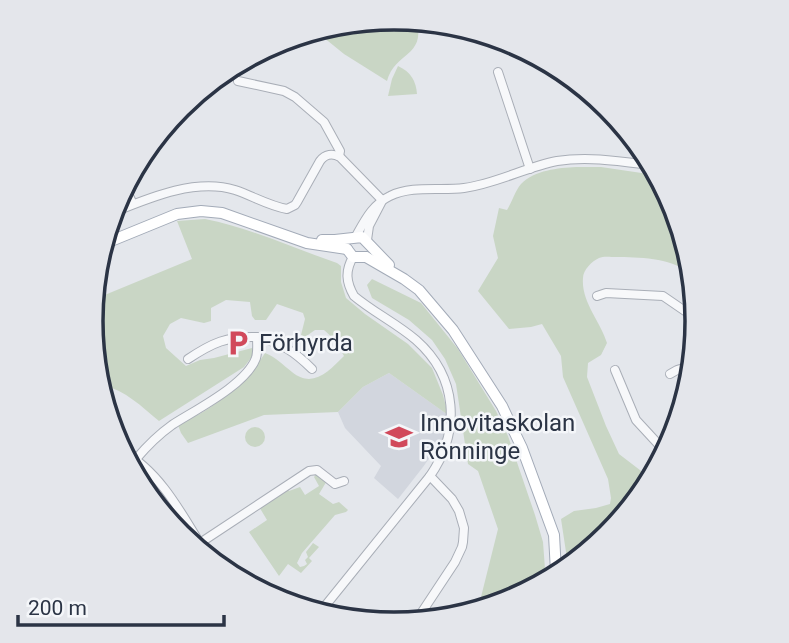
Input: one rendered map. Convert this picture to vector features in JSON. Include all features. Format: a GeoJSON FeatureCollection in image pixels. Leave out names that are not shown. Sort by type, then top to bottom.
{"type":"FeatureCollection","features":[{"type":"Feature","properties":{"kind":"main road"},"geometry":{"type":"LineString","coordinates":[[115,239],[177,214],[201,211],[222,213],[295,239],[357,255],[404,279]]}},
{"type":"Feature","properties":{"kind":"main road"},"geometry":{"type":"LineString","coordinates":[[295,239],[361,239],[419,290],[453,330],[502,406],[522,448],[554,535],[556,565]]}},
{"type":"Feature","properties":{"kind":"main road"},"geometry":{"type":"LineString","coordinates":[[357,255],[370,248],[361,239]]}},
{"type":"Feature","properties":{"kind":"main road"},"geometry":{"type":"LineString","coordinates":[[357,255],[347,244],[361,239]]}},
{"type":"Feature","properties":{"kind":"street"},"geometry":{"type":"LineString","coordinates":[[498,72],[530,169]]}},
{"type":"Feature","properties":{"kind":"street"},"geometry":{"type":"LineString","coordinates":[[238,81],[284,91],[295,97],[324,122],[340,151],[339,156]]}},
{"type":"Feature","properties":{"kind":"street"},"geometry":{"type":"LineString","coordinates":[[126,208],[168,193],[219,187],[291,208],[323,157],[333,154],[339,156],[382,200]]}},
{"type":"Feature","properties":{"kind":"street"},"geometry":{"type":"LineString","coordinates":[[361,239],[382,200],[400,192],[470,187],[555,162],[579,159],[638,160]]}},
{"type":"Feature","properties":{"kind":"street"},"geometry":{"type":"LineString","coordinates":[[130,199],[133,205]]}},
{"type":"Feature","properties":{"kind":"street"},"geometry":{"type":"LineString","coordinates":[[326,605],[430,477],[442,456],[449,433],[451,411],[446,384],[434,360],[408,333],[354,296],[349,287],[357,255]]}},
{"type":"Feature","properties":{"kind":"street"},"geometry":{"type":"LineString","coordinates":[[597,296],[606,293],[663,296],[686,312]]}},
{"type":"Feature","properties":{"kind":"street"},"geometry":{"type":"LineString","coordinates":[[188,359],[202,349],[223,340],[243,336],[257,337],[286,347],[312,369]]}},
{"type":"Feature","properties":{"kind":"street"},"geometry":{"type":"LineString","coordinates":[[255,361],[257,337]]}},
{"type":"Feature","properties":{"kind":"street"},"geometry":{"type":"LineString","coordinates":[[137,458],[151,442],[173,425],[234,384],[246,373],[270,340]]}},
{"type":"Feature","properties":{"kind":"street"},"geometry":{"type":"LineString","coordinates":[[670,374],[683,368]]}},
{"type":"Feature","properties":{"kind":"street"},"geometry":{"type":"LineString","coordinates":[[615,370],[636,420],[659,445]]}},
{"type":"Feature","properties":{"kind":"street"},"geometry":{"type":"LineString","coordinates":[[140,463],[164,488],[194,533]]}},
{"type":"Feature","properties":{"kind":"street"},"geometry":{"type":"LineString","coordinates":[[202,541],[309,471],[317,470],[335,484],[344,481]]}},
{"type":"Feature","properties":{"kind":"street"},"geometry":{"type":"LineString","coordinates":[[422,612],[455,562],[462,547],[464,528],[452,499],[430,477]]}},
{"type":"Feature","properties":{"kind":"shaded area","name":"Innovitaskolan Rönninge"},"geometry":{"type":"Polygon","coordinates":[[[389,373],[448,415],[447,433],[398,499],[374,478],[381,466],[345,428],[338,412],[363,387],[389,373]]]}},
{"type":"Feature","properties":{"kind":"green space"},"geometry":{"type":"Polygon","coordinates":[[[418,30],[417,42],[396,64],[387,81],[324,39],[356,32],[418,30]]]}},
{"type":"Feature","properties":{"kind":"green space"},"geometry":{"type":"Polygon","coordinates":[[[398,66],[412,77],[417,94],[388,96],[398,66]]]}},
{"type":"Feature","properties":{"kind":"green space"},"geometry":{"type":"Polygon","coordinates":[[[601,167],[646,174],[671,228],[681,267],[654,259],[601,257],[588,266],[585,272],[585,295],[607,343],[601,355],[588,363],[587,377],[619,454],[644,473],[614,514],[566,557],[561,519],[574,511],[610,504],[608,479],[563,377],[561,356],[542,324],[509,329],[478,291],[498,258],[493,236],[499,208],[507,210],[519,187],[527,179],[554,169],[601,167]]]}},
{"type":"Feature","properties":{"kind":"green space"},"geometry":{"type":"Polygon","coordinates":[[[205,219],[222,223],[337,263],[341,266],[341,282],[346,298],[408,344],[432,368],[448,415],[389,373],[363,387],[338,412],[264,415],[188,443],[178,425],[230,393],[265,353],[307,379],[320,376],[344,356],[334,339],[324,330],[315,330],[305,337],[301,335],[305,319],[303,313],[277,304],[266,320],[255,320],[250,302],[226,300],[211,308],[211,321],[204,323],[181,318],[170,324],[163,336],[166,348],[186,366],[200,360],[252,348],[254,354],[244,367],[159,421],[126,395],[111,388],[103,341],[104,295],[192,259],[177,221],[205,219]]]}},
{"type":"Feature","properties":{"kind":"green space"},"geometry":{"type":"Polygon","coordinates":[[[372,279],[421,303],[458,349],[508,436],[543,542],[545,571],[524,583],[480,600],[498,529],[478,471],[468,464],[456,384],[445,359],[432,340],[409,320],[372,298],[367,285],[372,279]]]}},
{"type":"Feature","properties":{"kind":"green space"},"geometry":{"type":"Polygon","coordinates":[[[251,427],[259,427],[265,437],[259,447],[251,447],[245,441],[245,433],[251,427]]]}},
{"type":"Feature","properties":{"kind":"green space"},"geometry":{"type":"Polygon","coordinates":[[[321,468],[328,479],[319,494],[333,504],[339,502],[348,510],[335,515],[302,553],[297,563],[300,567],[307,564],[306,552],[313,543],[319,547],[309,558],[312,561],[301,573],[288,564],[279,576],[249,532],[267,520],[258,505],[286,486],[289,491],[300,487],[305,495],[319,486],[314,477],[321,468]]]}},
{"type":"Feature","properties":{"kind":"place","name":"Förhyrda"},"geometry":{"type":"Point","coordinates":[238,343]}},
{"type":"Feature","properties":{"kind":"place","name":"Innovitaskolan Rönninge"},"geometry":{"type":"Point","coordinates":[399,437]}}]}
